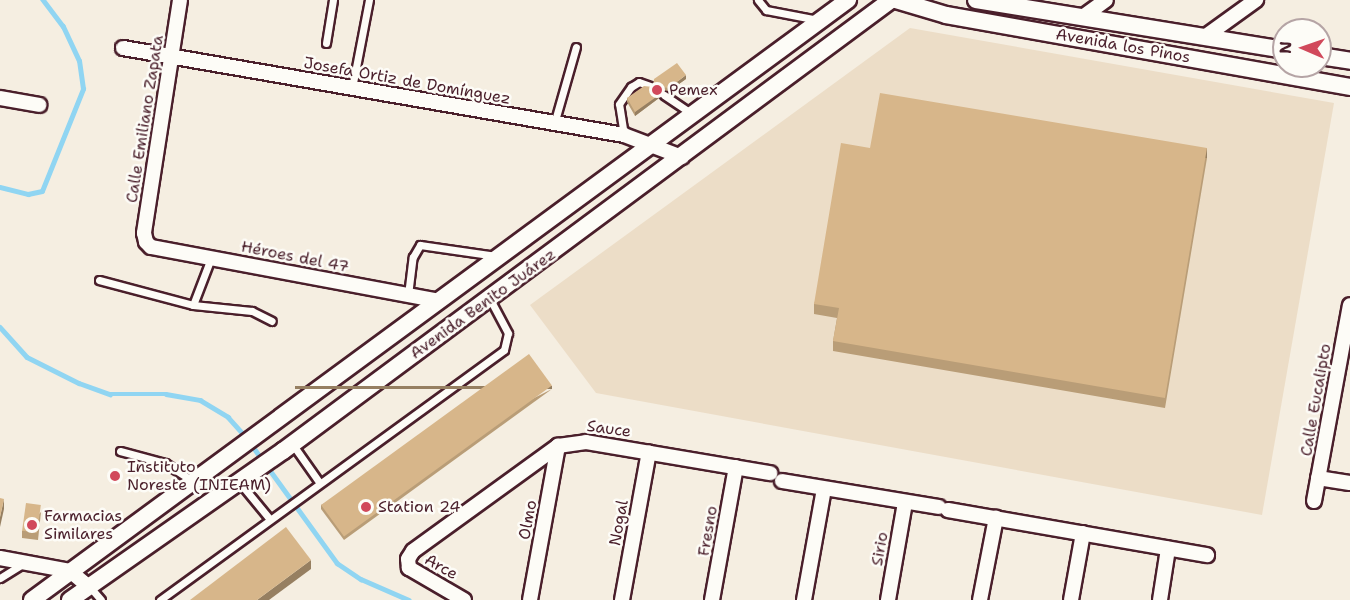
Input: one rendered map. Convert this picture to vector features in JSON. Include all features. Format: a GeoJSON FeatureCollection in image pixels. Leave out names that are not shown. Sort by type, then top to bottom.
{"type":"FeatureCollection","features":[{"type":"Feature","properties":{"kind":"street","name":"Calle Emiliano Zapata"},"geometry":{"type":"LineString","coordinates":[[146,242],[144,233],[180,0]]}},
{"type":"Feature","properties":{"kind":"street","name":"Avenida Benito Juárez"},"geometry":{"type":"LineString","coordinates":[[32,600],[848,0]]}},
{"type":"Feature","properties":{"kind":"street","name":"Avenida Benito Juárez"},"geometry":{"type":"LineString","coordinates":[[70,600],[288,448],[682,158],[891,0]]}},
{"type":"Feature","properties":{"kind":"street","name":"Avenida los Pinos"},"geometry":{"type":"LineString","coordinates":[[896,0],[946,15],[1350,87]]}},
{"type":"Feature","properties":{"kind":"street","name":"Avenida los Pinos"},"geometry":{"type":"LineString","coordinates":[[976,0],[1272,48]]}},
{"type":"Feature","properties":{"kind":"street"},"geometry":{"type":"LineString","coordinates":[[1084,16],[1106,0]]}},
{"type":"Feature","properties":{"kind":"street"},"geometry":{"type":"LineString","coordinates":[[1206,36],[1256,0]]}},
{"type":"Feature","properties":{"kind":"street","name":"Josefa Ortiz de Domínguez"},"geometry":{"type":"LineString","coordinates":[[123,48],[624,135],[682,158]]}},
{"type":"Feature","properties":{"kind":"street"},"geometry":{"type":"LineString","coordinates":[[1332,58],[1350,61]]}},
{"type":"Feature","properties":{"kind":"street"},"geometry":{"type":"LineString","coordinates":[[0,98],[39,105]]}},
{"type":"Feature","properties":{"kind":"street","name":"Héroes del 47"},"geometry":{"type":"LineString","coordinates":[[146,242],[211,258],[439,301]]}},
{"type":"Feature","properties":{"kind":"street","name":"Calle Eucalipto"},"geometry":{"type":"LineString","coordinates":[[1314,501],[1350,305]]}},
{"type":"Feature","properties":{"kind":"street","name":"Sauce"},"geometry":{"type":"LineString","coordinates":[[408,559],[558,446],[580,441],[736,467],[824,489],[1207,555]]}},
{"type":"Feature","properties":{"kind":"street","name":"Olmo"},"geometry":{"type":"LineString","coordinates":[[530,600],[558,446]]}},
{"type":"Feature","properties":{"kind":"street","name":"Nogal"},"geometry":{"type":"LineString","coordinates":[[622,600],[649,452]]}},
{"type":"Feature","properties":{"kind":"street","name":"Fresno"},"geometry":{"type":"LineString","coordinates":[[712,600],[736,467]]}},
{"type":"Feature","properties":{"kind":"street"},"geometry":{"type":"LineString","coordinates":[[1318,478],[1350,483]]}},
{"type":"Feature","properties":{"kind":"street"},"geometry":{"type":"LineString","coordinates":[[804,600],[824,489]]}},
{"type":"Feature","properties":{"kind":"street","name":"Sirio"},"geometry":{"type":"LineString","coordinates":[[888,600],[904,503]]}},
{"type":"Feature","properties":{"kind":"street"},"geometry":{"type":"LineString","coordinates":[[980,600],[996,518]]}},
{"type":"Feature","properties":{"kind":"street"},"geometry":{"type":"LineString","coordinates":[[1071,600],[1083,534]]}},
{"type":"Feature","properties":{"kind":"street"},"geometry":{"type":"LineString","coordinates":[[1160,600],[1168,549]]}},
{"type":"Feature","properties":{"kind":"street"},"geometry":{"type":"LineString","coordinates":[[0,558],[70,571],[88,586]]}},
{"type":"Feature","properties":{"kind":"street","name":"Arce"},"geometry":{"type":"LineString","coordinates":[[408,559],[410,568],[464,600]]}},
{"type":"Feature","properties":{"kind":"lane"},"geometry":{"type":"LineString","coordinates":[[326,43],[333,0]]}},
{"type":"Feature","properties":{"kind":"lane"},"geometry":{"type":"LineString","coordinates":[[352,88],[369,0]]}},
{"type":"Feature","properties":{"kind":"lane"},"geometry":{"type":"LineString","coordinates":[[758,0],[766,10],[820,21]]}},
{"type":"Feature","properties":{"kind":"lane"},"geometry":{"type":"LineString","coordinates":[[554,124],[576,47]]}},
{"type":"Feature","properties":{"kind":"lane"},"geometry":{"type":"LineString","coordinates":[[624,135],[619,104],[631,87],[639,82],[650,86]]}},
{"type":"Feature","properties":{"kind":"lane"},"geometry":{"type":"LineString","coordinates":[[664,95],[693,115]]}},
{"type":"Feature","properties":{"kind":"lane"},"geometry":{"type":"LineString","coordinates":[[408,295],[413,257],[420,245],[500,256]]}},
{"type":"Feature","properties":{"kind":"lane"},"geometry":{"type":"LineString","coordinates":[[193,305],[211,258]]}},
{"type":"Feature","properties":{"kind":"lane"},"geometry":{"type":"LineString","coordinates":[[99,280],[193,305],[252,310],[272,321]]}},
{"type":"Feature","properties":{"kind":"lane"},"geometry":{"type":"LineString","coordinates":[[160,600],[269,518],[504,350],[508,333],[490,298]]}},
{"type":"Feature","properties":{"kind":"lane"},"geometry":{"type":"LineString","coordinates":[[288,448],[319,482]]}},
{"type":"Feature","properties":{"kind":"lane"},"geometry":{"type":"LineString","coordinates":[[120,450],[165,463],[193,481]]}},
{"type":"Feature","properties":{"kind":"lane"},"geometry":{"type":"LineString","coordinates":[[244,478],[269,518]]}},
{"type":"Feature","properties":{"kind":"lane"},"geometry":{"type":"LineString","coordinates":[[0,578],[24,563]]}},
{"type":"Feature","properties":{"kind":"lane"},"geometry":{"type":"LineString","coordinates":[[88,586],[101,600]]}},
{"type":"Feature","properties":{"kind":"shaded area"},"geometry":{"type":"Polygon","coordinates":[[[910,28],[1334,103],[1262,515],[596,393],[530,305],[910,28]]]}},
{"type":"Feature","properties":{"kind":"building","name":"Pemex"},"geometry":{"type":"Polygon","coordinates":[[[677,63],[686,75],[669,88],[661,87],[659,95],[635,112],[627,98],[644,86],[653,87],[654,79],[677,63]]]}},
{"type":"Feature","properties":{"kind":"building"},"geometry":{"type":"Polygon","coordinates":[[[880,93],[1207,148],[1165,398],[833,341],[839,308],[814,304],[841,143],[870,148],[880,93]]]}},
{"type":"Feature","properties":{"kind":"building"},"geometry":{"type":"Polygon","coordinates":[[[529,354],[552,386],[344,537],[321,505],[529,354]]]}},
{"type":"Feature","properties":{"kind":"building"},"geometry":{"type":"Polygon","coordinates":[[[0,498],[4,499],[0,517],[0,498]]]}},
{"type":"Feature","properties":{"kind":"building","name":"Farmacias Similares"},"geometry":{"type":"Polygon","coordinates":[[[26,503],[41,505],[37,533],[22,531],[26,503]]]}},
{"type":"Feature","properties":{"kind":"building"},"geometry":{"type":"Polygon","coordinates":[[[286,527],[311,560],[257,600],[190,600],[286,527]]]}},
{"type":"Feature","properties":{"kind":"waterway"},"geometry":{"type":"LineString","coordinates":[[0,187],[28,194],[42,191],[83,89],[79,61],[63,27],[43,0]]}},
{"type":"Feature","properties":{"kind":"waterway"},"geometry":{"type":"LineString","coordinates":[[0,327],[27,357],[79,383],[110,394],[166,394],[200,400],[228,417],[246,437]]}},
{"type":"Feature","properties":{"kind":"waterway"},"geometry":{"type":"LineString","coordinates":[[251,444],[337,563],[361,579],[409,600]]}},
{"type":"Feature","properties":{"kind":"place","name":"Pemex"},"geometry":{"type":"Point","coordinates":[657,90]}},
{"type":"Feature","properties":{"kind":"place","name":"Instituto Noreste (INIEAM)"},"geometry":{"type":"Point","coordinates":[115,476]}},
{"type":"Feature","properties":{"kind":"place","name":"Station 24"},"geometry":{"type":"Point","coordinates":[366,507]}},
{"type":"Feature","properties":{"kind":"place","name":"Farmacias Similares"},"geometry":{"type":"Point","coordinates":[32,525]}}]}
